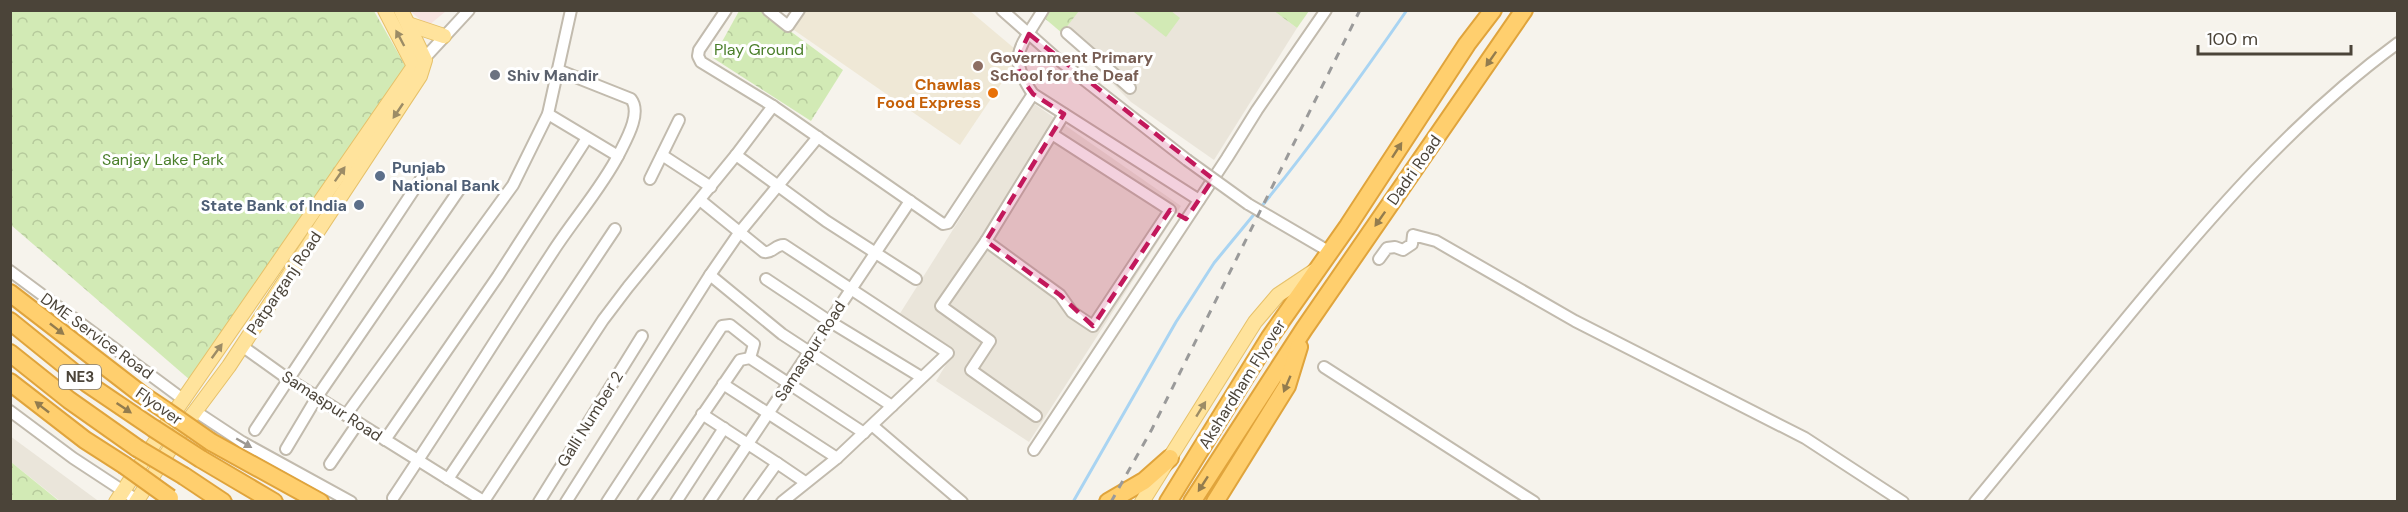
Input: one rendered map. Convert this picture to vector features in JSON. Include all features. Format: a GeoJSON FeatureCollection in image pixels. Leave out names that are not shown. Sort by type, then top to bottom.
{"type":"FeatureCollection","features":[{"type":"Feature","properties":{"kind":"highway","name":"Dadri Road"},"geometry":{"type":"LineString","coordinates":[[1318,268],[1467,44],[1493,10]]}},
{"type":"Feature","properties":{"kind":"highway","name":"Dadri Road"},"geometry":{"type":"LineString","coordinates":[[1304,329],[1524,10]]}},
{"type":"Feature","properties":{"kind":"highway","name":"Akshardham Flyover"},"geometry":{"type":"LineString","coordinates":[[1168,501],[1270,337],[1318,268]]}},
{"type":"Feature","properties":{"kind":"highway","name":"Flyover"},"geometry":{"type":"LineString","coordinates":[[10,293],[141,394],[211,442],[320,501]]}},
{"type":"Feature","properties":{"kind":"highway","name":"NE3"},"geometry":{"type":"LineString","coordinates":[[10,321],[88,384],[201,459],[274,501]]}},
{"type":"Feature","properties":{"kind":"highway","name":"Akshardham Flyover"},"geometry":{"type":"LineString","coordinates":[[1192,501],[1304,329]]}},
{"type":"Feature","properties":{"kind":"highway"},"geometry":{"type":"LineString","coordinates":[[1215,501],[1287,386],[1304,329]]}},
{"type":"Feature","properties":{"kind":"highway","name":"NE3"},"geometry":{"type":"LineString","coordinates":[[10,353],[69,400],[137,448],[223,501]]}},
{"type":"Feature","properties":{"kind":"highway"},"geometry":{"type":"LineString","coordinates":[[10,382],[85,440],[177,501]]}},
{"type":"Feature","properties":{"kind":"highway"},"geometry":{"type":"LineString","coordinates":[[1108,501],[1144,481],[1170,458]]}},
{"type":"Feature","properties":{"kind":"main road"},"geometry":{"type":"LineString","coordinates":[[385,10],[419,63]]}},
{"type":"Feature","properties":{"kind":"main road"},"geometry":{"type":"LineString","coordinates":[[400,10],[408,24],[419,63]]}},
{"type":"Feature","properties":{"kind":"main road"},"geometry":{"type":"LineString","coordinates":[[408,24],[444,36]]}},
{"type":"Feature","properties":{"kind":"main road","name":"Patparganj Road"},"geometry":{"type":"LineString","coordinates":[[138,501],[195,411],[242,346],[410,94],[420,76],[419,63]]}},
{"type":"Feature","properties":{"kind":"main road","name":"Patparganj Road"},"geometry":{"type":"LineString","coordinates":[[119,496],[184,399],[419,63]]}},
{"type":"Feature","properties":{"kind":"main road"},"geometry":{"type":"LineString","coordinates":[[1142,501],[1255,322],[1278,295],[1318,268]]}},
{"type":"Feature","properties":{"kind":"street"},"geometry":{"type":"LineString","coordinates":[[419,63],[468,10]]}},
{"type":"Feature","properties":{"kind":"street"},"geometry":{"type":"LineString","coordinates":[[346,415],[513,185],[548,114],[570,10]]}},
{"type":"Feature","properties":{"kind":"street"},"geometry":{"type":"LineString","coordinates":[[726,10],[699,50],[698,56],[701,62],[772,106],[943,224],[948,223],[1032,94]]}},
{"type":"Feature","properties":{"kind":"street"},"geometry":{"type":"LineString","coordinates":[[768,10],[788,26],[800,10]]}},
{"type":"Feature","properties":{"kind":"street"},"geometry":{"type":"LineString","coordinates":[[1002,10],[1054,57],[1187,160],[1248,204],[1330,252]]}},
{"type":"Feature","properties":{"kind":"street"},"geometry":{"type":"LineString","coordinates":[[1043,10],[1017,59],[1020,76],[1032,94],[1198,200]]}},
{"type":"Feature","properties":{"kind":"street"},"geometry":{"type":"LineString","coordinates":[[1034,450],[1257,110],[1326,10]]}},
{"type":"Feature","properties":{"kind":"street"},"geometry":{"type":"LineString","coordinates":[[1067,33],[1130,88]]}},
{"type":"Feature","properties":{"kind":"street"},"geometry":{"type":"LineString","coordinates":[[1975,501],[2207,221],[2291,134],[2339,90],[2397,43]]}},
{"type":"Feature","properties":{"kind":"street"},"geometry":{"type":"LineString","coordinates":[[393,498],[564,234],[618,156],[636,112],[632,99],[558,70]]}},
{"type":"Feature","properties":{"kind":"street"},"geometry":{"type":"LineString","coordinates":[[485,501],[603,320],[711,187],[772,106]]}},
{"type":"Feature","properties":{"kind":"street"},"geometry":{"type":"LineString","coordinates":[[548,114],[618,156]]}},
{"type":"Feature","properties":{"kind":"street"},"geometry":{"type":"LineString","coordinates":[[1036,416],[971,370],[990,341],[941,306],[986,241],[1064,114]]}},
{"type":"Feature","properties":{"kind":"street"},"geometry":{"type":"LineString","coordinates":[[650,179],[679,120]]}},
{"type":"Feature","properties":{"kind":"street"},"geometry":{"type":"LineString","coordinates":[[1052,134],[1186,219]]}},
{"type":"Feature","properties":{"kind":"street"},"geometry":{"type":"LineString","coordinates":[[566,501],[739,233],[818,137]]}},
{"type":"Feature","properties":{"kind":"street"},"geometry":{"type":"LineString","coordinates":[[385,440],[498,276],[587,138]]}},
{"type":"Feature","properties":{"kind":"street"},"geometry":{"type":"LineString","coordinates":[[662,155],[711,187]]}},
{"type":"Feature","properties":{"kind":"street"},"geometry":{"type":"LineString","coordinates":[[736,155],[778,187],[916,279]]}},
{"type":"Feature","properties":{"kind":"street"},"geometry":{"type":"LineString","coordinates":[[255,430],[421,179]]}},
{"type":"Feature","properties":{"kind":"street"},"geometry":{"type":"LineString","coordinates":[[286,449],[317,397],[459,190]]}},
{"type":"Feature","properties":{"kind":"street"},"geometry":{"type":"LineString","coordinates":[[700,200],[767,253],[784,245],[948,353],[837,458],[782,501]]}},
{"type":"Feature","properties":{"kind":"street","name":"Samaspur Road"},"geometry":{"type":"LineString","coordinates":[[709,501],[910,201]]}},
{"type":"Feature","properties":{"kind":"street"},"geometry":{"type":"LineString","coordinates":[[986,241],[1060,295],[1072,312],[1093,326],[1170,210]]}},
{"type":"Feature","properties":{"kind":"street"},"geometry":{"type":"LineString","coordinates":[[448,479],[615,229]]}},
{"type":"Feature","properties":{"kind":"street"},"geometry":{"type":"LineString","coordinates":[[1379,259],[1387,248],[1395,247],[1403,250],[1412,244],[1413,235],[1436,241],[1575,321],[1805,438],[1903,501]]}},
{"type":"Feature","properties":{"kind":"street","name":"DME Service Road"},"geometry":{"type":"LineString","coordinates":[[10,271],[184,399]]}},
{"type":"Feature","properties":{"kind":"street"},"geometry":{"type":"LineString","coordinates":[[710,275],[776,328],[892,406]]}},
{"type":"Feature","properties":{"kind":"street"},"geometry":{"type":"LineString","coordinates":[[766,279],[921,377]]}},
{"type":"Feature","properties":{"kind":"street"},"geometry":{"type":"LineString","coordinates":[[607,501],[722,326],[730,326],[754,344],[750,357]]}},
{"type":"Feature","properties":{"kind":"street","name":"Galli Number 2"},"geometry":{"type":"LineString","coordinates":[[539,501],[642,336]]}},
{"type":"Feature","properties":{"kind":"street","name":"Samaspur Road"},"geometry":{"type":"LineString","coordinates":[[242,346],[288,379],[485,501]]}},
{"type":"Feature","properties":{"kind":"street"},"geometry":{"type":"LineString","coordinates":[[750,357],[789,383],[869,429],[962,501]]}},
{"type":"Feature","properties":{"kind":"street"},"geometry":{"type":"LineString","coordinates":[[643,501],[740,360],[750,357]]}},
{"type":"Feature","properties":{"kind":"street"},"geometry":{"type":"LineString","coordinates":[[1324,367],[1534,501]]}},
{"type":"Feature","properties":{"kind":"street"},"geometry":{"type":"LineString","coordinates":[[723,384],[837,458]]}},
{"type":"Feature","properties":{"kind":"street"},"geometry":{"type":"LineString","coordinates":[[10,411],[119,496],[138,501]]}},
{"type":"Feature","properties":{"kind":"street"},"geometry":{"type":"LineString","coordinates":[[195,411],[242,442],[351,501]]}},
{"type":"Feature","properties":{"kind":"street"},"geometry":{"type":"LineString","coordinates":[[702,414],[805,482]]}},
{"type":"Feature","properties":{"kind":"street"},"geometry":{"type":"LineString","coordinates":[[330,464],[358,423]]}},
{"type":"Feature","properties":{"kind":"street"},"geometry":{"type":"LineString","coordinates":[[676,501],[724,428]]}},
{"type":"Feature","properties":{"kind":"street"},"geometry":{"type":"LineString","coordinates":[[749,501],[777,463]]}},
{"type":"Feature","properties":{"kind":"highlighted area"},"geometry":{"type":"Polygon","coordinates":[[[1029,34],[1213,179],[1186,219],[1170,210],[1093,326],[1060,295],[986,241],[1064,114],[1033,94],[1020,76],[1017,59],[1029,34]]]}},
{"type":"Feature","properties":{"kind":"shaded area"},"geometry":{"type":"Polygon","coordinates":[[[1079,10],[1274,11],[1297,28],[1214,160],[1131,102],[1062,33],[1079,10]]]}},
{"type":"Feature","properties":{"kind":"shaded area"},"geometry":{"type":"Polygon","coordinates":[[[410,11],[446,11],[428,26],[410,11]]]}},
{"type":"Feature","properties":{"kind":"shaded area"},"geometry":{"type":"Polygon","coordinates":[[[803,11],[970,11],[1021,54],[960,145],[791,28],[803,11]]]}},
{"type":"Feature","properties":{"kind":"shaded area"},"geometry":{"type":"Polygon","coordinates":[[[1033,103],[1181,206],[1029,442],[936,381],[953,353],[899,315],[1033,103]]]}},
{"type":"Feature","properties":{"kind":"shaded area"},"geometry":{"type":"Polygon","coordinates":[[[10,436],[97,500],[60,501],[11,462],[10,436]]]}},
{"type":"Feature","properties":{"kind":"green space"},"geometry":{"type":"Polygon","coordinates":[[[1136,10],[1171,11],[1180,18],[1166,37],[1134,12],[1136,10]]]}},
{"type":"Feature","properties":{"kind":"green space","name":"Sanjay Lake Park"},"geometry":{"type":"Polygon","coordinates":[[[11,11],[374,11],[406,67],[190,380],[11,225],[11,11]]]}},
{"type":"Feature","properties":{"kind":"green space","name":"Play Ground"},"geometry":{"type":"Polygon","coordinates":[[[739,11],[763,11],[843,70],[811,121],[713,58],[739,11]]]}},
{"type":"Feature","properties":{"kind":"green space"},"geometry":{"type":"Polygon","coordinates":[[[1036,11],[1079,11],[1062,33],[1036,11]]]}},
{"type":"Feature","properties":{"kind":"green space"},"geometry":{"type":"Polygon","coordinates":[[[1274,11],[1309,11],[1297,28],[1274,11]]]}},
{"type":"Feature","properties":{"kind":"green space"},"geometry":{"type":"Polygon","coordinates":[[[11,462],[59,501],[11,501],[11,462]]]}},
{"type":"Feature","properties":{"kind":"waterway"},"geometry":{"type":"LineString","coordinates":[[1261,207],[1336,110],[1407,10]]}},
{"type":"Feature","properties":{"kind":"waterway"},"geometry":{"type":"LineString","coordinates":[[1073,502],[1176,322],[1214,263],[1256,212]]}},
{"type":"Feature","properties":{"kind":"railway"},"geometry":{"type":"LineString","coordinates":[[1111,502],[1152,429],[1360,10]]}},
{"type":"Feature","properties":{"kind":"place","name":"Government Primary School for the Deaf"},"geometry":{"type":"Point","coordinates":[978,66]}},
{"type":"Feature","properties":{"kind":"place","name":"Shiv Mandir"},"geometry":{"type":"Point","coordinates":[495,75]}},
{"type":"Feature","properties":{"kind":"place","name":"Chawlas Food Express"},"geometry":{"type":"Point","coordinates":[993,93]}},
{"type":"Feature","properties":{"kind":"place","name":"Punjab National Bank"},"geometry":{"type":"Point","coordinates":[380,176]}},
{"type":"Feature","properties":{"kind":"place","name":"State Bank of India"},"geometry":{"type":"Point","coordinates":[359,205]}}]}
